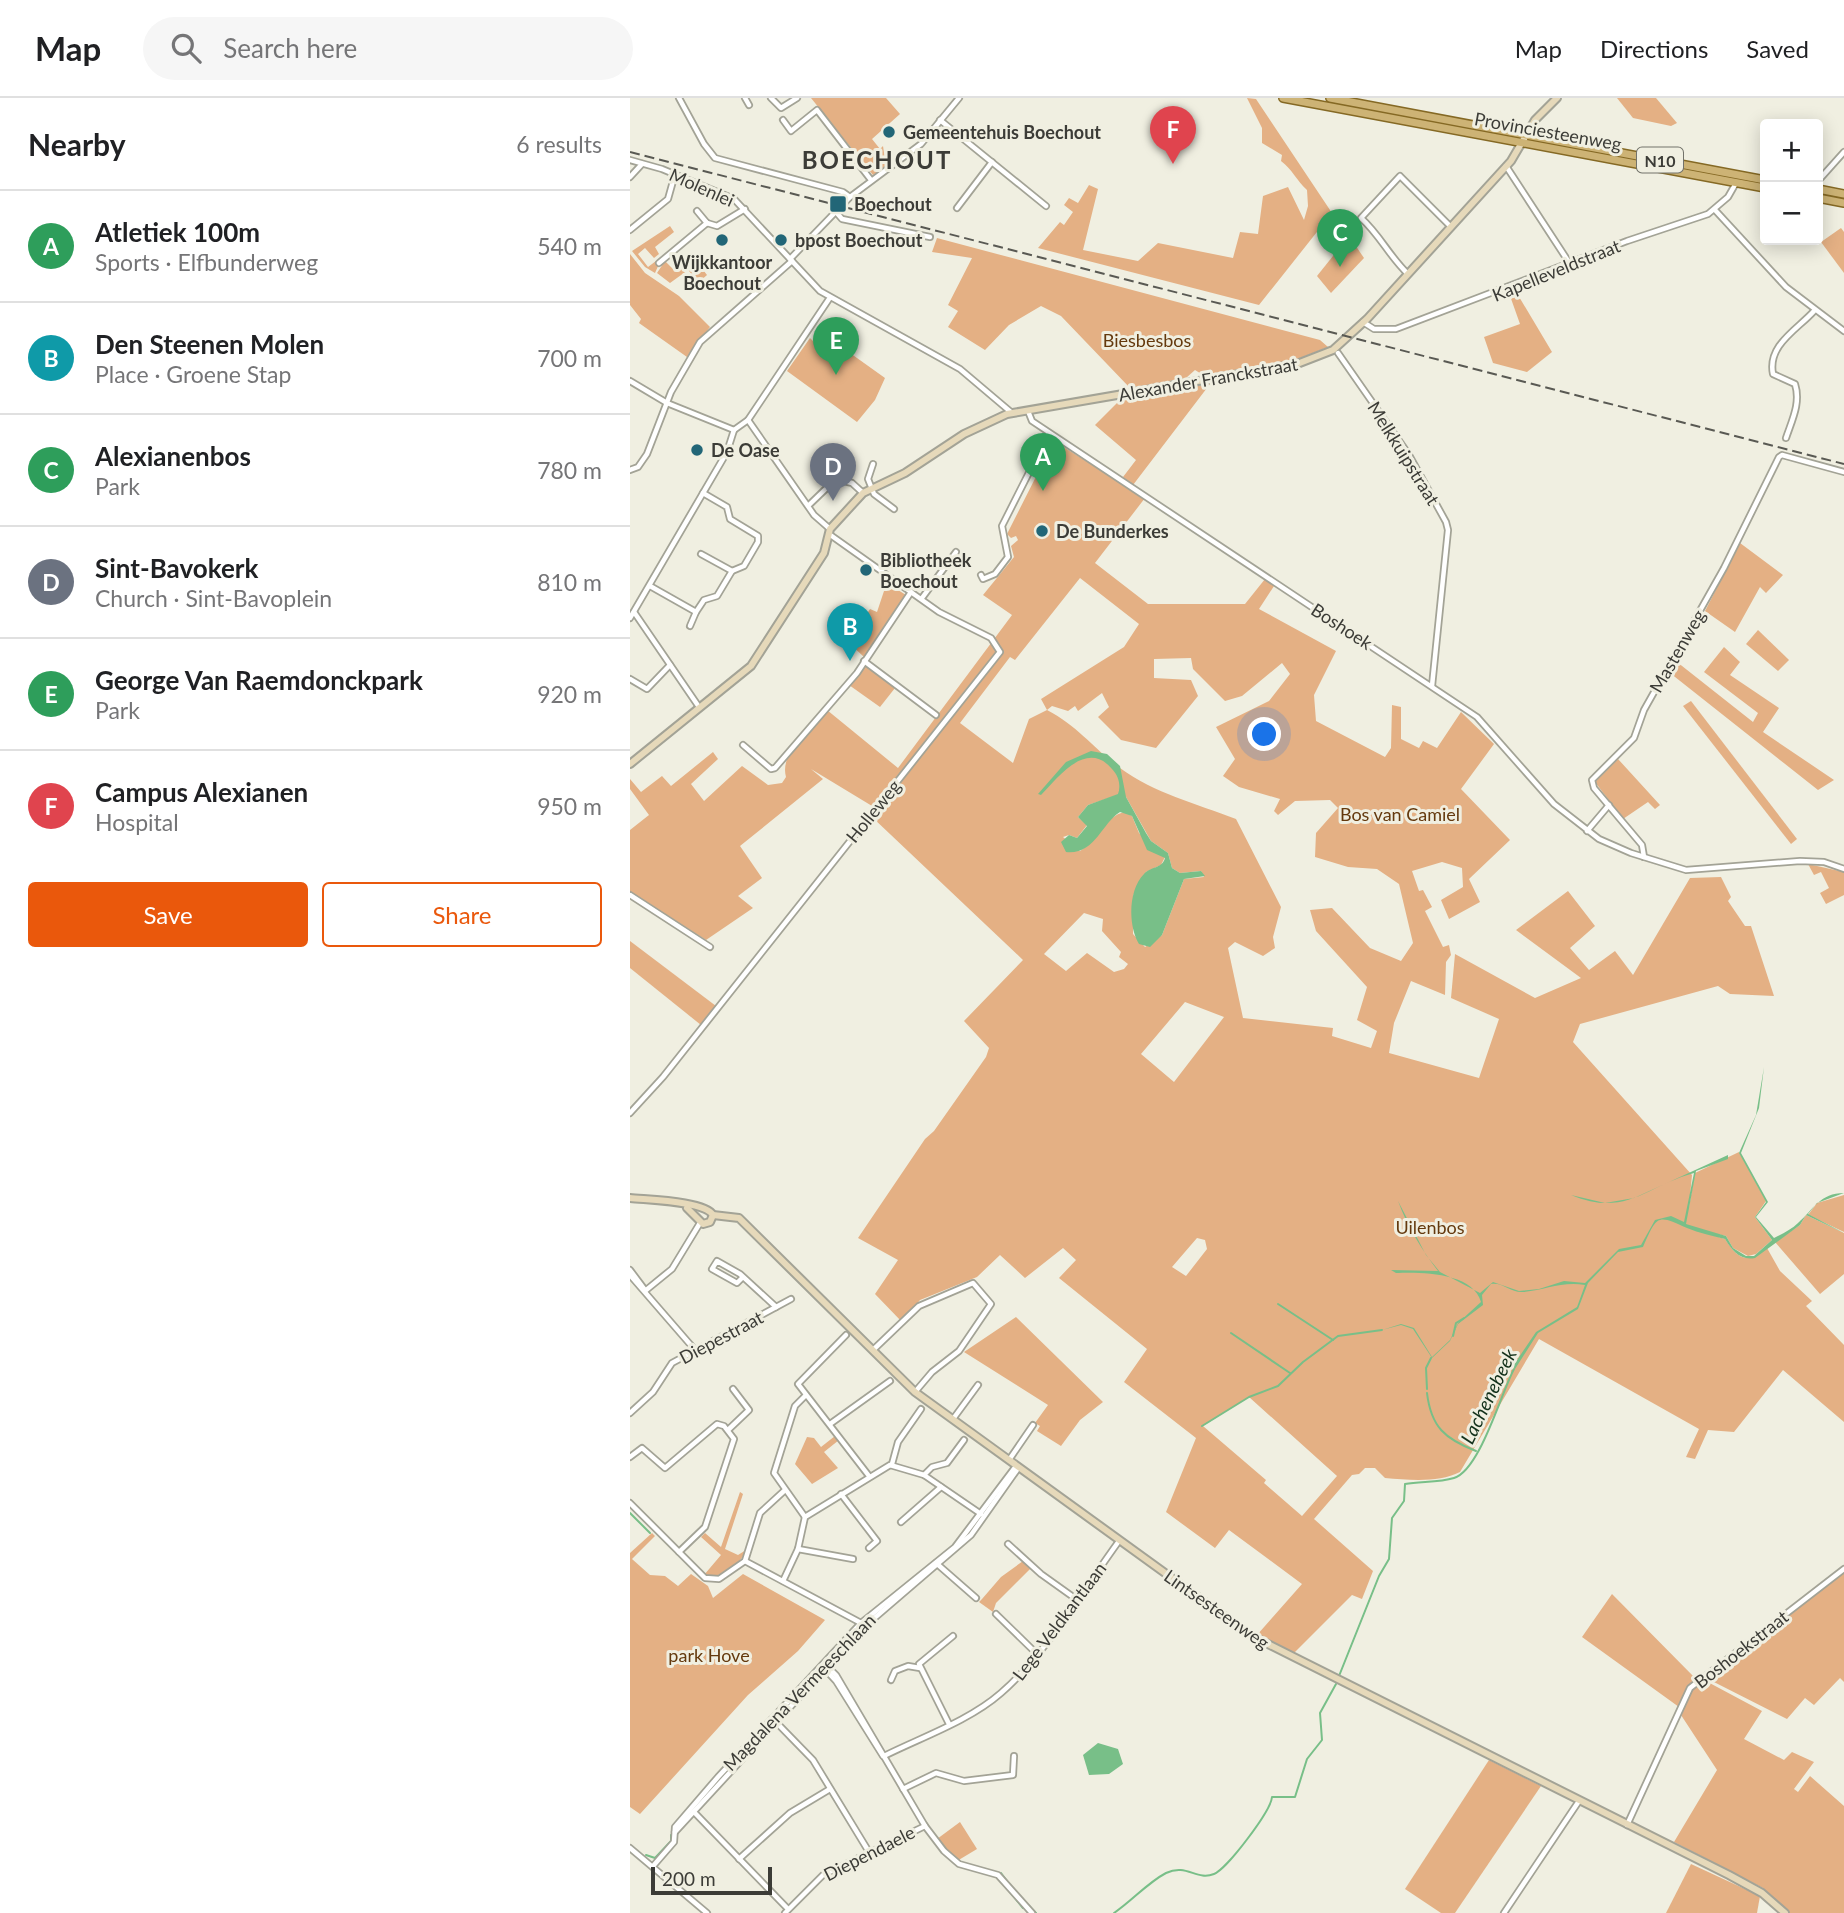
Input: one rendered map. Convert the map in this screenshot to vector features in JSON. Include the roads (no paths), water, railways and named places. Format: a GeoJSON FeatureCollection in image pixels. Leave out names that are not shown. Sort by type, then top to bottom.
{"type":"FeatureCollection","features":[{"type":"Feature","properties":{"kind":"main road","name":"Provinciesteenweg"},"geometry":{"type":"LineString","coordinates":[[1283,98],[1760,187]]}},
{"type":"Feature","properties":{"kind":"main road","name":"Provinciesteenweg"},"geometry":{"type":"LineString","coordinates":[[1330,98],[1760,179]]}},
{"type":"Feature","properties":{"kind":"main road"},"geometry":{"type":"LineString","coordinates":[[1746,184],[1742,179],[1753,177]]}},
{"type":"Feature","properties":{"kind":"main road"},"geometry":{"type":"LineString","coordinates":[[1823,190],[1844,194]]}},
{"type":"Feature","properties":{"kind":"main road"},"geometry":{"type":"LineString","coordinates":[[1823,199],[1844,203]]}},
{"type":"Feature","properties":{"kind":"street"},"geometry":{"type":"LineString","coordinates":[[679,98],[704,144],[715,158],[843,192],[850,197]]}},
{"type":"Feature","properties":{"kind":"street"},"geometry":{"type":"LineString","coordinates":[[746,98],[749,105]]}},
{"type":"Feature","properties":{"kind":"street"},"geometry":{"type":"LineString","coordinates":[[771,98],[781,108],[797,98]]}},
{"type":"Feature","properties":{"kind":"street"},"geometry":{"type":"LineString","coordinates":[[630,470],[640,465],[667,403],[700,342],[791,260],[850,197],[914,150],[959,98]]}},
{"type":"Feature","properties":{"kind":"street","name":"Alexander Franckstraat"},"geometry":{"type":"LineString","coordinates":[[829,531],[863,493],[905,473],[964,434],[1012,412],[1305,362],[1333,350],[1363,322],[1506,166],[1557,98]]}},
{"type":"Feature","properties":{"kind":"street"},"geometry":{"type":"LineString","coordinates":[[783,120],[791,131],[817,110],[871,180]]}},
{"type":"Feature","properties":{"kind":"street"},"geometry":{"type":"LineString","coordinates":[[940,121],[1046,206]]}},
{"type":"Feature","properties":{"kind":"street"},"geometry":{"type":"LineString","coordinates":[[1823,175],[1844,152]]}},
{"type":"Feature","properties":{"kind":"street","name":"Molenlei"},"geometry":{"type":"LineString","coordinates":[[630,160],[675,174],[731,197],[745,209],[810,283],[830,299],[960,369],[1012,412]]}},
{"type":"Feature","properties":{"kind":"street"},"geometry":{"type":"LineString","coordinates":[[957,208],[992,162]]}},
{"type":"Feature","properties":{"kind":"street"},"geometry":{"type":"LineString","coordinates":[[630,177],[642,164]]}},
{"type":"Feature","properties":{"kind":"street"},"geometry":{"type":"LineString","coordinates":[[1506,166],[1570,264]]}},
{"type":"Feature","properties":{"kind":"street"},"geometry":{"type":"LineString","coordinates":[[630,230],[668,199],[675,174]]}},
{"type":"Feature","properties":{"kind":"street"},"geometry":{"type":"LineString","coordinates":[[1408,274],[1391,258],[1381,236],[1361,218],[1368,210],[1400,176],[1451,227]]}},
{"type":"Feature","properties":{"kind":"street"},"geometry":{"type":"LineString","coordinates":[[1735,182],[1728,197],[1715,210],[1786,287],[1814,311],[1844,331]]}},
{"type":"Feature","properties":{"kind":"street"},"geometry":{"type":"LineString","coordinates":[[697,211],[707,223],[718,226],[745,209]]}},
{"type":"Feature","properties":{"kind":"street","name":"Kapelleveldstraat"},"geometry":{"type":"LineString","coordinates":[[1363,322],[1374,329],[1396,329],[1715,210]]}},
{"type":"Feature","properties":{"kind":"street"},"geometry":{"type":"LineString","coordinates":[[836,212],[842,219],[930,237]]}},
{"type":"Feature","properties":{"kind":"street"},"geometry":{"type":"LineString","coordinates":[[659,263],[707,223]]}},
{"type":"Feature","properties":{"kind":"street"},"geometry":{"type":"LineString","coordinates":[[630,618],[727,452],[734,430],[748,420],[830,299]]}},
{"type":"Feature","properties":{"kind":"street"},"geometry":{"type":"LineString","coordinates":[[1786,438],[1796,408],[1797,389],[1795,384],[1773,374],[1772,362],[1784,339],[1814,311]]}},
{"type":"Feature","properties":{"kind":"street","name":"Melkkuipstraat"},"geometry":{"type":"LineString","coordinates":[[1338,353],[1409,454],[1446,522],[1448,530],[1432,686]]}},
{"type":"Feature","properties":{"kind":"street"},"geometry":{"type":"LineString","coordinates":[[630,381],[667,403],[734,430]]}},
{"type":"Feature","properties":{"kind":"street","name":"Boshoek"},"geometry":{"type":"LineString","coordinates":[[1027,410],[1030,419],[1049,433],[1476,717],[1544,794],[1586,832],[1615,847],[1686,870],[1800,861],[1824,862],[1844,869]]}},
{"type":"Feature","properties":{"kind":"street"},"geometry":{"type":"LineString","coordinates":[[748,420],[829,531],[911,592],[922,598],[956,552]]}},
{"type":"Feature","properties":{"kind":"street"},"geometry":{"type":"LineString","coordinates":[[983,579],[995,574],[1008,557],[1002,526],[1049,433]]}},
{"type":"Feature","properties":{"kind":"street","name":"Mastenweg"},"geometry":{"type":"LineString","coordinates":[[1609,805],[1594,788],[1592,780],[1638,733],[1644,710],[1687,637],[1782,455],[1844,472]]}},
{"type":"Feature","properties":{"kind":"street"},"geometry":{"type":"LineString","coordinates":[[873,464],[868,479],[874,494],[894,509]]}},
{"type":"Feature","properties":{"kind":"street"},"geometry":{"type":"LineString","coordinates":[[809,505],[836,479],[852,483],[863,493]]}},
{"type":"Feature","properties":{"kind":"street"},"geometry":{"type":"LineString","coordinates":[[690,626],[704,600],[717,596],[733,571],[744,566],[759,538],[730,519],[727,507],[702,493]]}},
{"type":"Feature","properties":{"kind":"street"},"geometry":{"type":"LineString","coordinates":[[630,764],[751,666],[824,553],[829,531]]}},
{"type":"Feature","properties":{"kind":"street"},"geometry":{"type":"LineString","coordinates":[[701,554],[733,571]]}},
{"type":"Feature","properties":{"kind":"street"},"geometry":{"type":"LineString","coordinates":[[650,586],[696,612]]}},
{"type":"Feature","properties":{"kind":"street"},"geometry":{"type":"LineString","coordinates":[[743,745],[773,770],[857,673],[911,592]]}},
{"type":"Feature","properties":{"kind":"street","name":"Holleweg"},"geometry":{"type":"LineString","coordinates":[[630,1113],[663,1077],[1000,652],[1000,647],[991,638],[939,612],[922,598]]}},
{"type":"Feature","properties":{"kind":"street"},"geometry":{"type":"LineString","coordinates":[[634,611],[699,707]]}},
{"type":"Feature","properties":{"kind":"street"},"geometry":{"type":"LineString","coordinates":[[864,661],[936,715]]}},
{"type":"Feature","properties":{"kind":"street"},"geometry":{"type":"LineString","coordinates":[[630,678],[647,690],[670,665]]}},
{"type":"Feature","properties":{"kind":"street"},"geometry":{"type":"LineString","coordinates":[[1586,832],[1609,805],[1642,845],[1644,857]]}},
{"type":"Feature","properties":{"kind":"street"},"geometry":{"type":"LineString","coordinates":[[630,895],[710,947]]}},
{"type":"Feature","properties":{"kind":"street","name":"Lintsesteenweg"},"geometry":{"type":"LineString","coordinates":[[630,1198],[671,1202],[699,1212],[709,1210],[713,1215],[732,1216],[747,1224],[915,1392],[1263,1642],[1755,1889],[1785,1913]]}},
{"type":"Feature","properties":{"kind":"street"},"geometry":{"type":"LineString","coordinates":[[645,1291],[672,1269],[700,1223],[699,1212]]}},
{"type":"Feature","properties":{"kind":"street"},"geometry":{"type":"LineString","coordinates":[[700,1223],[708,1223],[713,1215]]}},
{"type":"Feature","properties":{"kind":"street"},"geometry":{"type":"LineString","coordinates":[[743,1279],[737,1283],[712,1269],[717,1261],[740,1274],[776,1307]]}},
{"type":"Feature","properties":{"kind":"street"},"geometry":{"type":"LineString","coordinates":[[630,1273],[695,1350]]}},
{"type":"Feature","properties":{"kind":"street"},"geometry":{"type":"LineString","coordinates":[[872,1351],[919,1306],[973,1283],[991,1304],[959,1351],[932,1372],[915,1392]]}},
{"type":"Feature","properties":{"kind":"street","name":"Diepestraat"},"geometry":{"type":"LineString","coordinates":[[630,1413],[653,1392],[673,1363],[791,1299]]}},
{"type":"Feature","properties":{"kind":"street"},"geometry":{"type":"LineString","coordinates":[[846,1335],[800,1381],[800,1387],[869,1476]]}},
{"type":"Feature","properties":{"kind":"street"},"geometry":{"type":"LineString","coordinates":[[830,1424],[890,1381]]}},
{"type":"Feature","properties":{"kind":"street"},"geometry":{"type":"LineString","coordinates":[[953,1419],[978,1385]]}},
{"type":"Feature","properties":{"kind":"street"},"geometry":{"type":"LineString","coordinates":[[727,1430],[750,1410],[733,1389]]}},
{"type":"Feature","properties":{"kind":"street"},"geometry":{"type":"LineString","coordinates":[[805,1517],[784,1491],[774,1470],[795,1406],[806,1395]]}},
{"type":"Feature","properties":{"kind":"street"},"geometry":{"type":"LineString","coordinates":[[892,1464],[898,1442],[921,1409]]}},
{"type":"Feature","properties":{"kind":"street"},"geometry":{"type":"LineString","coordinates":[[630,1457],[642,1448],[663,1468],[717,1424],[727,1430],[733,1443],[705,1527],[679,1552]]}},
{"type":"Feature","properties":{"kind":"street"},"geometry":{"type":"LineString","coordinates":[[1009,1460],[1033,1425]]}},
{"type":"Feature","properties":{"kind":"street"},"geometry":{"type":"LineString","coordinates":[[924,1475],[932,1467],[947,1464],[964,1440]]}},
{"type":"Feature","properties":{"kind":"street"},"geometry":{"type":"LineString","coordinates":[[783,1581],[798,1549],[805,1517],[892,1464],[924,1475],[983,1515]]}},
{"type":"Feature","properties":{"kind":"street","name":"Magdalena Vermeeschlaan"},"geometry":{"type":"LineString","coordinates":[[654,1865],[674,1842],[675,1827],[862,1625],[955,1547],[983,1515],[1018,1467]]}},
{"type":"Feature","properties":{"kind":"street"},"geometry":{"type":"LineString","coordinates":[[901,1522],[941,1487]]}},
{"type":"Feature","properties":{"kind":"street"},"geometry":{"type":"LineString","coordinates":[[630,1503],[698,1573],[712,1580],[745,1561],[760,1513],[784,1491]]}},
{"type":"Feature","properties":{"kind":"street"},"geometry":{"type":"LineString","coordinates":[[841,1494],[877,1541],[869,1548]]}},
{"type":"Feature","properties":{"kind":"street","name":"Lege Veldkantlaan"},"geometry":{"type":"LineString","coordinates":[[884,1756],[949,1724],[1001,1693],[1037,1654],[1119,1541]]}},
{"type":"Feature","properties":{"kind":"street"},"geometry":{"type":"LineString","coordinates":[[1008,1544],[1041,1574],[1076,1599]]}},
{"type":"Feature","properties":{"kind":"street"},"geometry":{"type":"LineString","coordinates":[[798,1549],[853,1559]]}},
{"type":"Feature","properties":{"kind":"street"},"geometry":{"type":"LineString","coordinates":[[745,1561],[862,1625]]}},
{"type":"Feature","properties":{"kind":"street"},"geometry":{"type":"LineString","coordinates":[[937,1563],[976,1598]]}},
{"type":"Feature","properties":{"kind":"street","name":"Boshoekstraat"},"geometry":{"type":"LineString","coordinates":[[1627,1825],[1690,1688],[1844,1569]]}},
{"type":"Feature","properties":{"kind":"street"},"geometry":{"type":"LineString","coordinates":[[996,1614],[1037,1654]]}},
{"type":"Feature","properties":{"kind":"street"},"geometry":{"type":"LineString","coordinates":[[949,1724],[920,1668],[920,1660],[953,1636]]}},
{"type":"Feature","properties":{"kind":"street"},"geometry":{"type":"LineString","coordinates":[[824,1665],[836,1675],[925,1826],[950,1858],[959,1864],[998,1875],[1032,1913]]}},
{"type":"Feature","properties":{"kind":"street"},"geometry":{"type":"LineString","coordinates":[[891,1680],[895,1671],[908,1666],[920,1668]]}},
{"type":"Feature","properties":{"kind":"street"},"geometry":{"type":"LineString","coordinates":[[773,1720],[808,1753],[869,1852]]}},
{"type":"Feature","properties":{"kind":"street"},"geometry":{"type":"LineString","coordinates":[[903,1789],[936,1773],[960,1781],[1013,1775],[1014,1756]]}},
{"type":"Feature","properties":{"kind":"street"},"geometry":{"type":"LineString","coordinates":[[739,1858],[790,1813],[831,1789]]}},
{"type":"Feature","properties":{"kind":"street"},"geometry":{"type":"LineString","coordinates":[[1504,1913],[1579,1801]]}},
{"type":"Feature","properties":{"kind":"street"},"geometry":{"type":"LineString","coordinates":[[692,1810],[787,1911]]}},
{"type":"Feature","properties":{"kind":"street","name":"Diependaele"},"geometry":{"type":"LineString","coordinates":[[787,1911],[818,1879],[925,1826]]}},
{"type":"Feature","properties":{"kind":"street"},"geometry":{"type":"LineString","coordinates":[[630,1848],[654,1865],[707,1913]]}},
{"type":"Feature","properties":{"kind":"waterway"},"geometry":{"type":"LineString","coordinates":[[1278,1304],[1333,1340]]}},
{"type":"Feature","properties":{"kind":"waterway"},"geometry":{"type":"LineString","coordinates":[[1453,1336],[1456,1323],[1464,1318]]}},
{"type":"Feature","properties":{"kind":"waterway"},"geometry":{"type":"LineString","coordinates":[[1202,1426],[1249,1397],[1278,1386],[1303,1362],[1338,1336],[1382,1330]]}},
{"type":"Feature","properties":{"kind":"waterway"},"geometry":{"type":"LineString","coordinates":[[1231,1333],[1290,1373]]}},
{"type":"Feature","properties":{"kind":"waterway"},"geometry":{"type":"LineString","coordinates":[[1427,1389],[1426,1368],[1431,1358]]}},
{"type":"Feature","properties":{"kind":"waterway","name":"Lachenebeek"},"geometry":{"type":"LineString","coordinates":[[1339,1676],[1379,1576],[1389,1559],[1392,1518],[1404,1501],[1405,1484],[1448,1480],[1464,1472],[1473,1461],[1489,1430],[1514,1369]]}},
{"type":"Feature","properties":{"kind":"waterway"},"geometry":{"type":"LineString","coordinates":[[1427,1393],[1432,1415],[1441,1430],[1456,1442],[1476,1451]]}},
{"type":"Feature","properties":{"kind":"waterway"},"geometry":{"type":"LineString","coordinates":[[630,1513],[650,1533]]}},
{"type":"Feature","properties":{"kind":"waterway"},"geometry":{"type":"LineString","coordinates":[[1114,1913],[1152,1882],[1173,1870],[1208,1876],[1214,1874],[1247,1839],[1272,1797],[1295,1797],[1307,1759],[1322,1740],[1320,1713],[1336,1684]]}},
{"type":"Feature","properties":{"kind":"waterway"},"geometry":{"type":"LineString","coordinates":[[780,1714],[786,1707]]}},
{"type":"Feature","properties":{"kind":"waterway"},"geometry":{"type":"LineString","coordinates":[[723,1777],[730,1768]]}},
{"type":"Feature","properties":{"kind":"waterway"},"geometry":{"type":"LineString","coordinates":[[646,1855],[655,1858],[671,1841],[671,1835]]}},
{"type":"Feature","properties":{"kind":"waterway"},"geometry":{"type":"LineString","coordinates":[[1001,1873],[1013,1889]]}},
{"type":"Feature","properties":{"kind":"waterway"},"geometry":{"type":"LineString","coordinates":[[1006,1887],[1023,1908]]}},
{"type":"Feature","properties":{"kind":"waterway"},"geometry":{"type":"LineString","coordinates":[[1029,1906],[1036,1913]]}},
{"type":"Feature","properties":{"kind":"railway"},"geometry":{"type":"LineString","coordinates":[[630,152],[1844,464]]}},
{"type":"Feature","properties":{"kind":"place","name":"Gemeentehuis Boechout"},"geometry":{"type":"Point","coordinates":[889,132]}},
{"type":"Feature","properties":{"kind":"place","name":"Campus Alexianen"},"geometry":{"type":"Point","coordinates":[1173,164]}},
{"type":"Feature","properties":{"kind":"place","name":"Boechout"},"geometry":{"type":"Point","coordinates":[838,204]}},
{"type":"Feature","properties":{"kind":"place","name":"Wijkkantoor Boechout"},"geometry":{"type":"Point","coordinates":[722,240]}},
{"type":"Feature","properties":{"kind":"place","name":"bpost Boechout"},"geometry":{"type":"Point","coordinates":[781,240]}},
{"type":"Feature","properties":{"kind":"place","name":"Alexianenbos"},"geometry":{"type":"Point","coordinates":[1340,267]}},
{"type":"Feature","properties":{"kind":"place","name":"George Van Raemdonckpark"},"geometry":{"type":"Point","coordinates":[836,375]}},
{"type":"Feature","properties":{"kind":"place","name":"De Oase"},"geometry":{"type":"Point","coordinates":[697,450]}},
{"type":"Feature","properties":{"kind":"place","name":"Atletiek 100m"},"geometry":{"type":"Point","coordinates":[1043,491]}},
{"type":"Feature","properties":{"kind":"place","name":"Sint-Bavokerk"},"geometry":{"type":"Point","coordinates":[833,501]}},
{"type":"Feature","properties":{"kind":"place","name":"De Bunderkes"},"geometry":{"type":"Point","coordinates":[1042,531]}},
{"type":"Feature","properties":{"kind":"place","name":"Bibliotheek Boechout"},"geometry":{"type":"Point","coordinates":[866,570]}},
{"type":"Feature","properties":{"kind":"place","name":"Den Steenen Molen"},"geometry":{"type":"Point","coordinates":[850,661]}},
{"type":"Feature","properties":{"kind":"district","name":"BOECHOUT"},"geometry":{"type":"Point","coordinates":[877,159]}},
{"type":"Feature","properties":{"kind":"park label","name":"Biesbesbos"},"geometry":{"type":"Point","coordinates":[1147,340]}},
{"type":"Feature","properties":{"kind":"park label","name":"Bos van Camiel"},"geometry":{"type":"Point","coordinates":[1400,814]}},
{"type":"Feature","properties":{"kind":"park label","name":"Uilenbos"},"geometry":{"type":"Point","coordinates":[1430,1227]}},
{"type":"Feature","properties":{"kind":"park label","name":"park Hove"},"geometry":{"type":"Point","coordinates":[709,1655]}}]}
